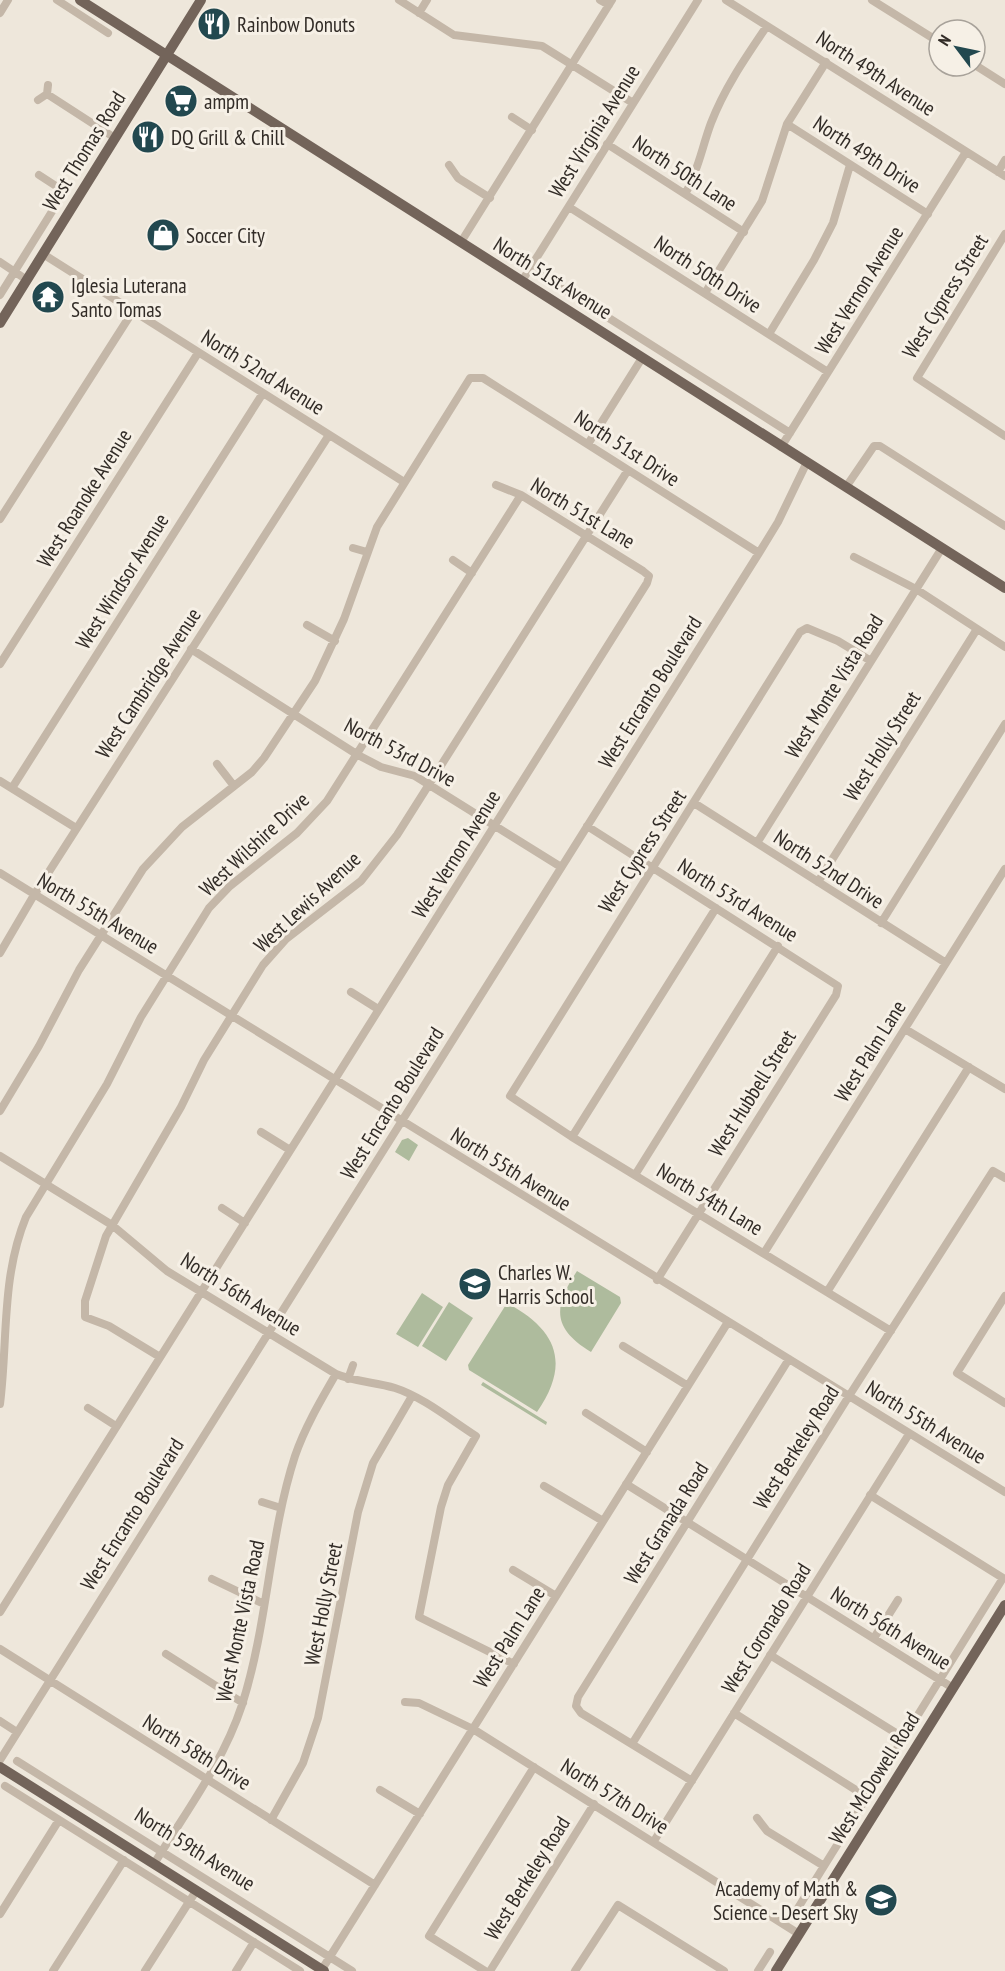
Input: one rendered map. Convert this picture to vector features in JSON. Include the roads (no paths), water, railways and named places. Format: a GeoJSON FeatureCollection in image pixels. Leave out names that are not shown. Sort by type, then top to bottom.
{"type":"FeatureCollection","features":[{"type":"Feature","properties":{"kind":"main road","name":"North 51st Avenue"},"geometry":{"type":"LineString","coordinates":[[80,0],[1005,588]]}},
{"type":"Feature","properties":{"kind":"main road","name":"West Thomas Road"},"geometry":{"type":"LineString","coordinates":[[0,323],[201,0]]}},
{"type":"Feature","properties":{"kind":"main road","name":"West McDowell Road"},"geometry":{"type":"LineString","coordinates":[[776,1971],[1005,1605]]}},
{"type":"Feature","properties":{"kind":"main road","name":"North 59th Avenue"},"geometry":{"type":"LineString","coordinates":[[0,1767],[322,1971]]}},
{"type":"Feature","properties":{"kind":"street"},"geometry":{"type":"LineString","coordinates":[[0,13],[8,0]]}},
{"type":"Feature","properties":{"kind":"street"},"geometry":{"type":"LineString","coordinates":[[57,0],[108,33]]}},
{"type":"Feature","properties":{"kind":"street","name":"North 50th Lane"},"geometry":{"type":"LineString","coordinates":[[399,0],[454,35],[542,46],[633,103]]}},
{"type":"Feature","properties":{"kind":"street"},"geometry":{"type":"LineString","coordinates":[[419,13],[427,0]]}},
{"type":"Feature","properties":{"kind":"street"},"geometry":{"type":"LineString","coordinates":[[461,242],[610,3],[600,0]]}},
{"type":"Feature","properties":{"kind":"street","name":"West Virginia Avenue"},"geometry":{"type":"LineString","coordinates":[[522,281],[698,0]]}},
{"type":"Feature","properties":{"kind":"street","name":"North 49th Avenue"},"geometry":{"type":"LineString","coordinates":[[726,0],[1001,174]]}},
{"type":"Feature","properties":{"kind":"street"},"geometry":{"type":"LineString","coordinates":[[872,0],[927,34]]}},
{"type":"Feature","properties":{"kind":"street"},"geometry":{"type":"LineString","coordinates":[[685,194],[694,179],[711,124],[730,80],[767,26]]}},
{"type":"Feature","properties":{"kind":"street"},"geometry":{"type":"LineString","coordinates":[[705,293],[762,201],[787,124],[826,62]]}},
{"type":"Feature","properties":{"kind":"street"},"geometry":{"type":"LineString","coordinates":[[987,73],[1005,84]]}},
{"type":"Feature","properties":{"kind":"street"},"geometry":{"type":"LineString","coordinates":[[38,100],[47,89],[115,138]]}},
{"type":"Feature","properties":{"kind":"street"},"geometry":{"type":"LineString","coordinates":[[512,117],[532,130]]}},
{"type":"Feature","properties":{"kind":"street","name":"North 49th Drive"},"geometry":{"type":"LineString","coordinates":[[787,124],[928,214]]}},
{"type":"Feature","properties":{"kind":"street","name":"North 50th Lane"},"geometry":{"type":"LineString","coordinates":[[607,144],[744,232]]}},
{"type":"Feature","properties":{"kind":"street","name":"West Vernon Avenue"},"geometry":{"type":"LineString","coordinates":[[781,447],[966,152]]}},
{"type":"Feature","properties":{"kind":"street"},"geometry":{"type":"LineString","coordinates":[[1001,174],[1005,160]]}},
{"type":"Feature","properties":{"kind":"street"},"geometry":{"type":"LineString","coordinates":[[449,165],[458,178],[490,198]]}},
{"type":"Feature","properties":{"kind":"street"},"geometry":{"type":"LineString","coordinates":[[769,334],[833,223],[850,165]]}},
{"type":"Feature","properties":{"kind":"street","name":"West Thomas Road"},"geometry":{"type":"LineString","coordinates":[[0,295],[57,206],[62,192],[39,175]]}},
{"type":"Feature","properties":{"kind":"street","name":"North 50th Drive"},"geometry":{"type":"LineString","coordinates":[[569,207],[828,372]]}},
{"type":"Feature","properties":{"kind":"street","name":"West Cypress Street"},"geometry":{"type":"LineString","coordinates":[[1005,234],[917,378],[1005,436]]}},
{"type":"Feature","properties":{"kind":"street","name":"North 52nd Avenue"},"geometry":{"type":"LineString","coordinates":[[43,254],[404,482]]}},
{"type":"Feature","properties":{"kind":"street"},"geometry":{"type":"LineString","coordinates":[[0,262],[27,280]]}},
{"type":"Feature","properties":{"kind":"street","name":"North 51st Avenue"},"geometry":{"type":"LineString","coordinates":[[530,268],[790,433]]}},
{"type":"Feature","properties":{"kind":"street"},"geometry":{"type":"LineString","coordinates":[[0,519],[133,311]]}},
{"type":"Feature","properties":{"kind":"street","name":"West Roanoke Avenue"},"geometry":{"type":"LineString","coordinates":[[0,664],[198,353]]}},
{"type":"Feature","properties":{"kind":"street"},"geometry":{"type":"LineString","coordinates":[[588,444],[642,358]]}},
{"type":"Feature","properties":{"kind":"street","name":"North 51st Drive"},"geometry":{"type":"LineString","coordinates":[[404,482],[466,383],[476,376],[483,378],[759,552]]}},
{"type":"Feature","properties":{"kind":"street","name":"West Windsor Avenue"},"geometry":{"type":"LineString","coordinates":[[12,788],[263,393]]}},
{"type":"Feature","properties":{"kind":"street","name":"West Cambridge Avenue"},"geometry":{"type":"LineString","coordinates":[[0,953],[76,828],[329,435]]}},
{"type":"Feature","properties":{"kind":"street"},"geometry":{"type":"LineString","coordinates":[[846,487],[874,446],[880,446],[1005,526]]}},
{"type":"Feature","properties":{"kind":"street","name":"West Encanto Boulevard"},"geometry":{"type":"LineString","coordinates":[[0,1760],[759,552],[807,462]]}},
{"type":"Feature","properties":{"kind":"street","name":"West Lewis Avenue"},"geometry":{"type":"LineString","coordinates":[[160,1358],[109,1326],[85,1317],[85,1301],[95,1267],[112,1225],[232,1016],[273,952],[361,881],[397,835],[628,470]]}},
{"type":"Feature","properties":{"kind":"street"},"geometry":{"type":"LineString","coordinates":[[0,1111],[100,935],[156,852],[182,826],[234,786],[264,758],[315,681],[353,599],[377,527],[404,482]]}},
{"type":"Feature","properties":{"kind":"street","name":"North 51st Lane"},"geometry":{"type":"LineString","coordinates":[[496,485],[521,495],[649,576]]}},
{"type":"Feature","properties":{"kind":"street","name":"West Wilshire Drive"},"geometry":{"type":"LineString","coordinates":[[0,1404],[8,1281],[14,1249],[26,1217],[114,1071],[141,1017],[209,908],[230,886],[297,833],[327,801],[521,495]]}},
{"type":"Feature","properties":{"kind":"street"},"geometry":{"type":"LineString","coordinates":[[353,548],[367,552]]}},
{"type":"Feature","properties":{"kind":"street","name":"West Monte Vista Road"},"geometry":{"type":"LineString","coordinates":[[756,843],[942,548]]}},
{"type":"Feature","properties":{"kind":"street"},"geometry":{"type":"LineString","coordinates":[[854,557],[916,589],[1005,647]]}},
{"type":"Feature","properties":{"kind":"street"},"geometry":{"type":"LineString","coordinates":[[453,560],[472,573]]}},
{"type":"Feature","properties":{"kind":"street","name":"West Vernon Avenue"},"geometry":{"type":"LineString","coordinates":[[0,1612],[495,826],[647,583],[649,576]]}},
{"type":"Feature","properties":{"kind":"street"},"geometry":{"type":"LineString","coordinates":[[307,625],[335,641]]}},
{"type":"Feature","properties":{"kind":"street","name":"West Cypress Street"},"geometry":{"type":"LineString","coordinates":[[510,1096],[800,632],[807,628],[838,641],[871,662]]}},
{"type":"Feature","properties":{"kind":"street","name":"West Holly Street"},"geometry":{"type":"LineString","coordinates":[[818,882],[977,629]]}},
{"type":"Feature","properties":{"kind":"street","name":"North 53rd Drive"},"geometry":{"type":"LineString","coordinates":[[191,649],[358,755],[381,767],[415,776],[561,867]]}},
{"type":"Feature","properties":{"kind":"street"},"geometry":{"type":"LineString","coordinates":[[881,923],[1005,724]]}},
{"type":"Feature","properties":{"kind":"street"},"geometry":{"type":"LineString","coordinates":[[217,764],[234,786]]}},
{"type":"Feature","properties":{"kind":"street"},"geometry":{"type":"LineString","coordinates":[[0,781],[76,828]]}},
{"type":"Feature","properties":{"kind":"street","name":"North 52nd Drive"},"geometry":{"type":"LineString","coordinates":[[694,803],[946,963]]}},
{"type":"Feature","properties":{"kind":"street","name":"North 53rd Avenue"},"geometry":{"type":"LineString","coordinates":[[587,826],[838,986]]}},
{"type":"Feature","properties":{"kind":"street","name":"West Palm Lane"},"geometry":{"type":"LineString","coordinates":[[764,1253],[1005,869]]}},
{"type":"Feature","properties":{"kind":"street","name":"North 55th Avenue"},"geometry":{"type":"LineString","coordinates":[[0,873],[657,1280],[1005,1492]]}},
{"type":"Feature","properties":{"kind":"street"},"geometry":{"type":"LineString","coordinates":[[572,1137],[716,908]]}},
{"type":"Feature","properties":{"kind":"street"},"geometry":{"type":"LineString","coordinates":[[635,1175],[778,946]]}},
{"type":"Feature","properties":{"kind":"street","name":"West Hubbell Street"},"geometry":{"type":"LineString","coordinates":[[657,1280],[836,995],[838,986]]}},
{"type":"Feature","properties":{"kind":"street"},"geometry":{"type":"LineString","coordinates":[[351,992],[378,1009]]}},
{"type":"Feature","properties":{"kind":"street"},"geometry":{"type":"LineString","coordinates":[[905,1029],[1005,1089]]}},
{"type":"Feature","properties":{"kind":"street"},"geometry":{"type":"LineString","coordinates":[[827,1292],[969,1067]]}},
{"type":"Feature","properties":{"kind":"street","name":"North 54th Lane"},"geometry":{"type":"LineString","coordinates":[[510,1096],[572,1137],[891,1331]]}},
{"type":"Feature","properties":{"kind":"street"},"geometry":{"type":"LineString","coordinates":[[261,1132],[290,1150]]}},
{"type":"Feature","properties":{"kind":"street","name":"North 56th Avenue"},"geometry":{"type":"LineString","coordinates":[[0,1156],[112,1225],[167,1271],[336,1374],[348,1379],[394,1388],[412,1396],[476,1436],[448,1485],[441,1508],[419,1617],[514,1664]]}},
{"type":"Feature","properties":{"kind":"street","name":"West Berkeley Road"},"geometry":{"type":"LineString","coordinates":[[632,1744],[849,1396],[993,1171],[1005,1178]]}},
{"type":"Feature","properties":{"kind":"street"},"geometry":{"type":"LineString","coordinates":[[222,1208],[245,1223]]}},
{"type":"Feature","properties":{"kind":"street"},"geometry":{"type":"LineString","coordinates":[[1005,1296],[957,1373],[1005,1403]]}},
{"type":"Feature","properties":{"kind":"street","name":"West Palm Lane"},"geometry":{"type":"LineString","coordinates":[[322,1971],[728,1322]]}},
{"type":"Feature","properties":{"kind":"street"},"geometry":{"type":"LineString","coordinates":[[623,1346],[688,1386]]}},
{"type":"Feature","properties":{"kind":"street","name":"West Granada Road"},"geometry":{"type":"LineString","coordinates":[[632,1744],[582,1713],[576,1706],[578,1697],[789,1359]]}},
{"type":"Feature","properties":{"kind":"street"},"geometry":{"type":"LineString","coordinates":[[348,1379],[353,1365]]}},
{"type":"Feature","properties":{"kind":"street","name":"West Monte Vista Road"},"geometry":{"type":"LineString","coordinates":[[154,1864],[207,1779],[243,1703],[281,1508],[304,1433],[336,1374]]}},
{"type":"Feature","properties":{"kind":"street","name":"West Holly Street"},"geometry":{"type":"LineString","coordinates":[[271,1820],[303,1762],[318,1718],[358,1512],[373,1462],[412,1396]]}},
{"type":"Feature","properties":{"kind":"street"},"geometry":{"type":"LineString","coordinates":[[88,1408],[116,1426]]}},
{"type":"Feature","properties":{"kind":"street"},"geometry":{"type":"LineString","coordinates":[[586,1413],[646,1452]]}},
{"type":"Feature","properties":{"kind":"street","name":"West Coronado Road"},"geometry":{"type":"LineString","coordinates":[[654,1841],[909,1434]]}},
{"type":"Feature","properties":{"kind":"street","name":"North 56th Avenue"},"geometry":{"type":"LineString","coordinates":[[626,1484],[953,1688]]}},
{"type":"Feature","properties":{"kind":"street"},"geometry":{"type":"LineString","coordinates":[[544,1486],[603,1521]]}},
{"type":"Feature","properties":{"kind":"street","name":"West McDowell Road"},"geometry":{"type":"LineString","coordinates":[[793,1916],[1002,1578],[870,1495]]}},
{"type":"Feature","properties":{"kind":"street"},"geometry":{"type":"LineString","coordinates":[[262,1502],[281,1508]]}},
{"type":"Feature","properties":{"kind":"street"},"geometry":{"type":"LineString","coordinates":[[513,1570],[556,1596]]}},
{"type":"Feature","properties":{"kind":"street"},"geometry":{"type":"LineString","coordinates":[[212,1579],[264,1604]]}},
{"type":"Feature","properties":{"kind":"street"},"geometry":{"type":"LineString","coordinates":[[874,1638],[898,1600]]}},
{"type":"Feature","properties":{"kind":"street","name":"North 58th Drive"},"geometry":{"type":"LineString","coordinates":[[0,1649],[375,1885]]}},
{"type":"Feature","properties":{"kind":"street"},"geometry":{"type":"LineString","coordinates":[[166,1654],[243,1703]]}},
{"type":"Feature","properties":{"kind":"street"},"geometry":{"type":"LineString","coordinates":[[770,1655],[904,1738]]}},
{"type":"Feature","properties":{"kind":"street","name":"North 57th Drive"},"geometry":{"type":"LineString","coordinates":[[405,1702],[419,1703],[473,1729],[799,1934]]}},
{"type":"Feature","properties":{"kind":"street"},"geometry":{"type":"LineString","coordinates":[[734,1713],[867,1797]]}},
{"type":"Feature","properties":{"kind":"street"},"geometry":{"type":"LineString","coordinates":[[0,1721],[17,1731]]}},
{"type":"Feature","properties":{"kind":"street"},"geometry":{"type":"LineString","coordinates":[[632,1744],[692,1780]]}},
{"type":"Feature","properties":{"kind":"street","name":"North 59th Avenue"},"geometry":{"type":"LineString","coordinates":[[17,1761],[352,1971]]}},
{"type":"Feature","properties":{"kind":"street"},"geometry":{"type":"LineString","coordinates":[[485,1971],[429,1936],[534,1767]]}},
{"type":"Feature","properties":{"kind":"street"},"geometry":{"type":"LineString","coordinates":[[5,1786],[300,1971]]}},
{"type":"Feature","properties":{"kind":"street"},"geometry":{"type":"LineString","coordinates":[[380,1790],[420,1814]]}},
{"type":"Feature","properties":{"kind":"street","name":"West Berkeley Road"},"geometry":{"type":"LineString","coordinates":[[490,1971],[594,1804]]}},
{"type":"Feature","properties":{"kind":"street"},"geometry":{"type":"LineString","coordinates":[[757,1818],[767,1831],[824,1866]]}},
{"type":"Feature","properties":{"kind":"street"},"geometry":{"type":"LineString","coordinates":[[0,1914],[59,1820]]}},
{"type":"Feature","properties":{"kind":"street"},"geometry":{"type":"LineString","coordinates":[[53,1971],[124,1860]]}},
{"type":"Feature","properties":{"kind":"street"},"geometry":{"type":"LineString","coordinates":[[145,1971],[196,1891]]}},
{"type":"Feature","properties":{"kind":"street"},"geometry":{"type":"LineString","coordinates":[[575,1971],[618,1905],[724,1971]]}},
{"type":"Feature","properties":{"kind":"street"},"geometry":{"type":"LineString","coordinates":[[236,1971],[254,1942]]}},
{"type":"Feature","properties":{"kind":"street"},"geometry":{"type":"LineString","coordinates":[[758,1971],[770,1952]]}},
{"type":"Feature","properties":{"kind":"place","name":"Rainbow Donuts"},"geometry":{"type":"Point","coordinates":[214,24]}},
{"type":"Feature","properties":{"kind":"place","name":"ampm"},"geometry":{"type":"Point","coordinates":[181,101]}},
{"type":"Feature","properties":{"kind":"place","name":"DQ Grill & Chill"},"geometry":{"type":"Point","coordinates":[148,137]}},
{"type":"Feature","properties":{"kind":"place","name":"Soccer City"},"geometry":{"type":"Point","coordinates":[163,235]}},
{"type":"Feature","properties":{"kind":"place","name":"Iglesia Luterana Santo Tomas"},"geometry":{"type":"Point","coordinates":[48,297]}},
{"type":"Feature","properties":{"kind":"place","name":"Charles W. Harris School"},"geometry":{"type":"Point","coordinates":[475,1284]}},
{"type":"Feature","properties":{"kind":"place","name":"Academy of Math & Science - Desert Sky"},"geometry":{"type":"Point","coordinates":[881,1900]}}]}
